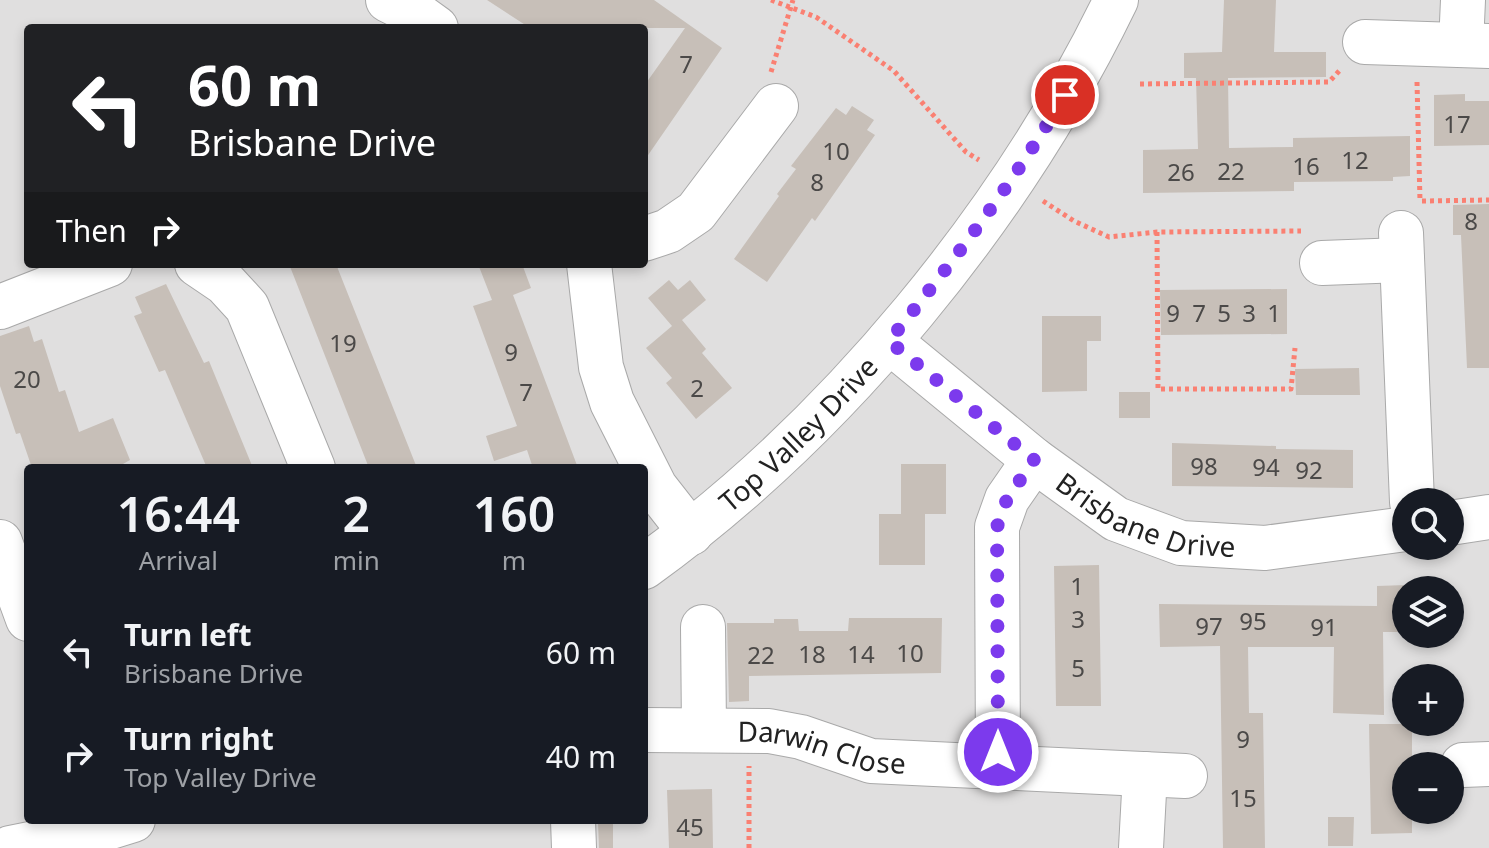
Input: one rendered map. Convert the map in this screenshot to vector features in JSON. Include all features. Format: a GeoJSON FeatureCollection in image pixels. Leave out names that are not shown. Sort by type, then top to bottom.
{"type":"FeatureCollection","features":[{"type":"Feature","properties":{"kind":"street"},"geometry":{"type":"LineString","coordinates":[[388,0],[430,24]]}},
{"type":"Feature","properties":{"kind":"street","name":"Top Valley Drive"},"geometry":{"type":"LineString","coordinates":[[648,564],[691,533],[801,433],[889,341],[978,230],[1035,147],[1116,0]]}},
{"type":"Feature","properties":{"kind":"street"},"geometry":{"type":"LineString","coordinates":[[1365,42],[1475,45],[1463,0]]}},
{"type":"Feature","properties":{"kind":"street"},"geometry":{"type":"LineString","coordinates":[[648,238],[668,231],[696,212],[734,132],[772,95]]}},
{"type":"Feature","properties":{"kind":"street"},"geometry":{"type":"LineString","coordinates":[[1322,263],[1408,231],[1412,488]]}},
{"type":"Feature","properties":{"kind":"street"},"geometry":{"type":"LineString","coordinates":[[0,307],[100,268]]}},
{"type":"Feature","properties":{"kind":"street"},"geometry":{"type":"LineString","coordinates":[[203,268],[225,283],[247,307],[311,464]]}},
{"type":"Feature","properties":{"kind":"street"},"geometry":{"type":"LineString","coordinates":[[589,268],[601,367],[612,402],[643,464]]}},
{"type":"Feature","properties":{"kind":"street","name":"Brisbane Drive"},"geometry":{"type":"LineString","coordinates":[[889,341],[1034,460],[1116,519],[1181,543],[1265,548],[1392,531]]}},
{"type":"Feature","properties":{"kind":"street"},"geometry":{"type":"LineString","coordinates":[[998,767],[997,527],[1007,499],[1034,460]]}},
{"type":"Feature","properties":{"kind":"street"},"geometry":{"type":"LineString","coordinates":[[648,473],[691,533]]}},
{"type":"Feature","properties":{"kind":"street"},"geometry":{"type":"LineString","coordinates":[[1464,521],[1489,517]]}},
{"type":"Feature","properties":{"kind":"street"},"geometry":{"type":"LineString","coordinates":[[0,542],[24,608]]}},
{"type":"Feature","properties":{"kind":"street"},"geometry":{"type":"LineString","coordinates":[[703,627],[704,730]]}},
{"type":"Feature","properties":{"kind":"street","name":"Darwin Close"},"geometry":{"type":"LineString","coordinates":[[648,730],[750,729],[801,737],[871,761],[1165,775],[1141,848]]}},
{"type":"Feature","properties":{"kind":"street"},"geometry":{"type":"LineString","coordinates":[[10,848],[109,824]]}},
{"type":"Feature","properties":{"kind":"street"},"geometry":{"type":"LineString","coordinates":[[573,824],[574,848]]}},
{"type":"Feature","properties":{"kind":"path"},"geometry":{"type":"LineString","coordinates":[[771,0],[791,3],[816,17],[894,71],[966,152],[989,167]]}},
{"type":"Feature","properties":{"kind":"path"},"geometry":{"type":"LineString","coordinates":[[772,95],[791,3]]}},
{"type":"Feature","properties":{"kind":"path"},"geometry":{"type":"LineString","coordinates":[[1140,84],[1329,82],[1365,42]]}},
{"type":"Feature","properties":{"kind":"path"},"geometry":{"type":"LineString","coordinates":[[1416,44],[1408,231],[1489,200]]}},
{"type":"Feature","properties":{"kind":"path"},"geometry":{"type":"LineString","coordinates":[[1043,201],[1074,221],[1109,237],[1157,232],[1316,231],[1322,263]]}},
{"type":"Feature","properties":{"kind":"path"},"geometry":{"type":"LineString","coordinates":[[1157,232],[1158,389],[1291,389],[1295,348]]}},
{"type":"Feature","properties":{"kind":"path"},"geometry":{"type":"LineString","coordinates":[[749,848],[750,729]]}},
{"type":"Feature","properties":{"kind":"shaded area"},"geometry":{"type":"Polygon","coordinates":[[[0,0],[1489,0],[1489,848],[0,848],[0,0]]]}},
{"type":"Feature","properties":{"kind":"building"},"geometry":{"type":"Polygon","coordinates":[[[487,0],[654,0],[722,48],[648,155],[648,80],[685,28],[648,28],[648,24],[524,24],[487,0]]]}},
{"type":"Feature","properties":{"kind":"building"},"geometry":{"type":"Polygon","coordinates":[[[1224,0],[1276,0],[1274,52],[1326,52],[1326,77],[1228,78],[1229,148],[1293,147],[1293,138],[1410,136],[1410,176],[1393,177],[1393,181],[1294,182],[1294,191],[1143,193],[1143,150],[1198,149],[1196,78],[1184,78],[1184,53],[1222,52],[1224,0]]]}},
{"type":"Feature","properties":{"kind":"building"},"geometry":{"type":"Polygon","coordinates":[[[1465,94],[1465,101],[1489,101],[1489,145],[1434,146],[1434,95],[1465,94]]]}},
{"type":"Feature","properties":{"kind":"building"},"geometry":{"type":"Polygon","coordinates":[[[852,106],[874,120],[867,130],[875,135],[815,221],[812,218],[767,282],[734,259],[796,169],[791,166],[836,108],[846,115],[852,106]]]}},
{"type":"Feature","properties":{"kind":"building"},"geometry":{"type":"Polygon","coordinates":[[[1489,204],[1489,368],[1467,368],[1461,235],[1453,235],[1453,205],[1489,204]]]}},
{"type":"Feature","properties":{"kind":"building"},"geometry":{"type":"Polygon","coordinates":[[[291,268],[338,268],[415,464],[367,464],[291,268]]]}},
{"type":"Feature","properties":{"kind":"building"},"geometry":{"type":"Polygon","coordinates":[[[480,268],[524,268],[531,288],[513,295],[576,464],[532,464],[527,450],[494,461],[486,436],[517,426],[473,306],[492,300],[480,268]]]}},
{"type":"Feature","properties":{"kind":"building"},"geometry":{"type":"Polygon","coordinates":[[[669,280],[678,290],[690,280],[706,300],[682,320],[706,349],[702,353],[732,388],[696,419],[666,383],[672,378],[646,348],[672,326],[648,298],[669,280]]]}},
{"type":"Feature","properties":{"kind":"building"},"geometry":{"type":"Polygon","coordinates":[[[166,284],[204,363],[209,361],[251,464],[205,464],[165,370],[159,372],[134,316],[142,313],[135,297],[166,284]]]}},
{"type":"Feature","properties":{"kind":"building"},"geometry":{"type":"Polygon","coordinates":[[[1287,289],[1287,334],[1161,335],[1160,290],[1287,289]]]}},
{"type":"Feature","properties":{"kind":"building"},"geometry":{"type":"Polygon","coordinates":[[[1042,316],[1101,316],[1101,341],[1087,341],[1087,391],[1042,392],[1042,316]]]}},
{"type":"Feature","properties":{"kind":"building"},"geometry":{"type":"Polygon","coordinates":[[[29,326],[34,342],[42,339],[59,392],[65,390],[79,432],[113,418],[130,460],[123,464],[31,464],[20,433],[16,434],[0,386],[0,336],[29,326]]]}},
{"type":"Feature","properties":{"kind":"building"},"geometry":{"type":"Polygon","coordinates":[[[1359,368],[1360,395],[1296,395],[1295,369],[1359,368]]]}},
{"type":"Feature","properties":{"kind":"building"},"geometry":{"type":"Polygon","coordinates":[[[1119,392],[1150,392],[1150,418],[1119,418],[1119,392]]]}},
{"type":"Feature","properties":{"kind":"building"},"geometry":{"type":"Polygon","coordinates":[[[1172,443],[1353,450],[1353,488],[1172,486],[1172,443]]]}},
{"type":"Feature","properties":{"kind":"building"},"geometry":{"type":"Polygon","coordinates":[[[901,464],[946,464],[946,514],[901,514],[901,464]]]}},
{"type":"Feature","properties":{"kind":"building"},"geometry":{"type":"Polygon","coordinates":[[[879,514],[925,514],[925,565],[879,565],[879,514]]]}},
{"type":"Feature","properties":{"kind":"building"},"geometry":{"type":"Polygon","coordinates":[[[1099,565],[1101,706],[1056,706],[1054,566],[1099,565]]]}},
{"type":"Feature","properties":{"kind":"building"},"geometry":{"type":"Polygon","coordinates":[[[1392,585],[1392,632],[1383,632],[1384,715],[1333,713],[1334,647],[1248,647],[1249,713],[1263,713],[1265,848],[1223,848],[1220,646],[1160,647],[1159,604],[1377,606],[1377,586],[1392,585]]]}},
{"type":"Feature","properties":{"kind":"building"},"geometry":{"type":"Polygon","coordinates":[[[849,618],[942,618],[941,673],[749,676],[749,701],[729,702],[727,623],[774,623],[774,619],[798,619],[799,631],[848,631],[849,618]]]}},
{"type":"Feature","properties":{"kind":"building"},"geometry":{"type":"Polygon","coordinates":[[[1369,724],[1392,724],[1392,736],[1412,736],[1412,752],[1392,752],[1392,824],[1412,824],[1412,833],[1371,834],[1369,724]]]}},
{"type":"Feature","properties":{"kind":"building"},"geometry":{"type":"Polygon","coordinates":[[[712,789],[713,848],[669,848],[667,790],[712,789]]]}},
{"type":"Feature","properties":{"kind":"building"},"geometry":{"type":"Polygon","coordinates":[[[1328,817],[1354,817],[1353,846],[1328,846],[1328,817]]]}},
{"type":"Feature","properties":{"kind":"building"},"geometry":{"type":"Polygon","coordinates":[[[598,824],[613,824],[613,848],[599,848],[598,824]]]}},
{"type":"Feature","properties":{"kind":"route"},"geometry":{"type":"LineString","coordinates":[[998,752],[997,527],[1007,499],[1034,460],[889,341],[978,230],[1035,147],[1065,95]]}}]}
